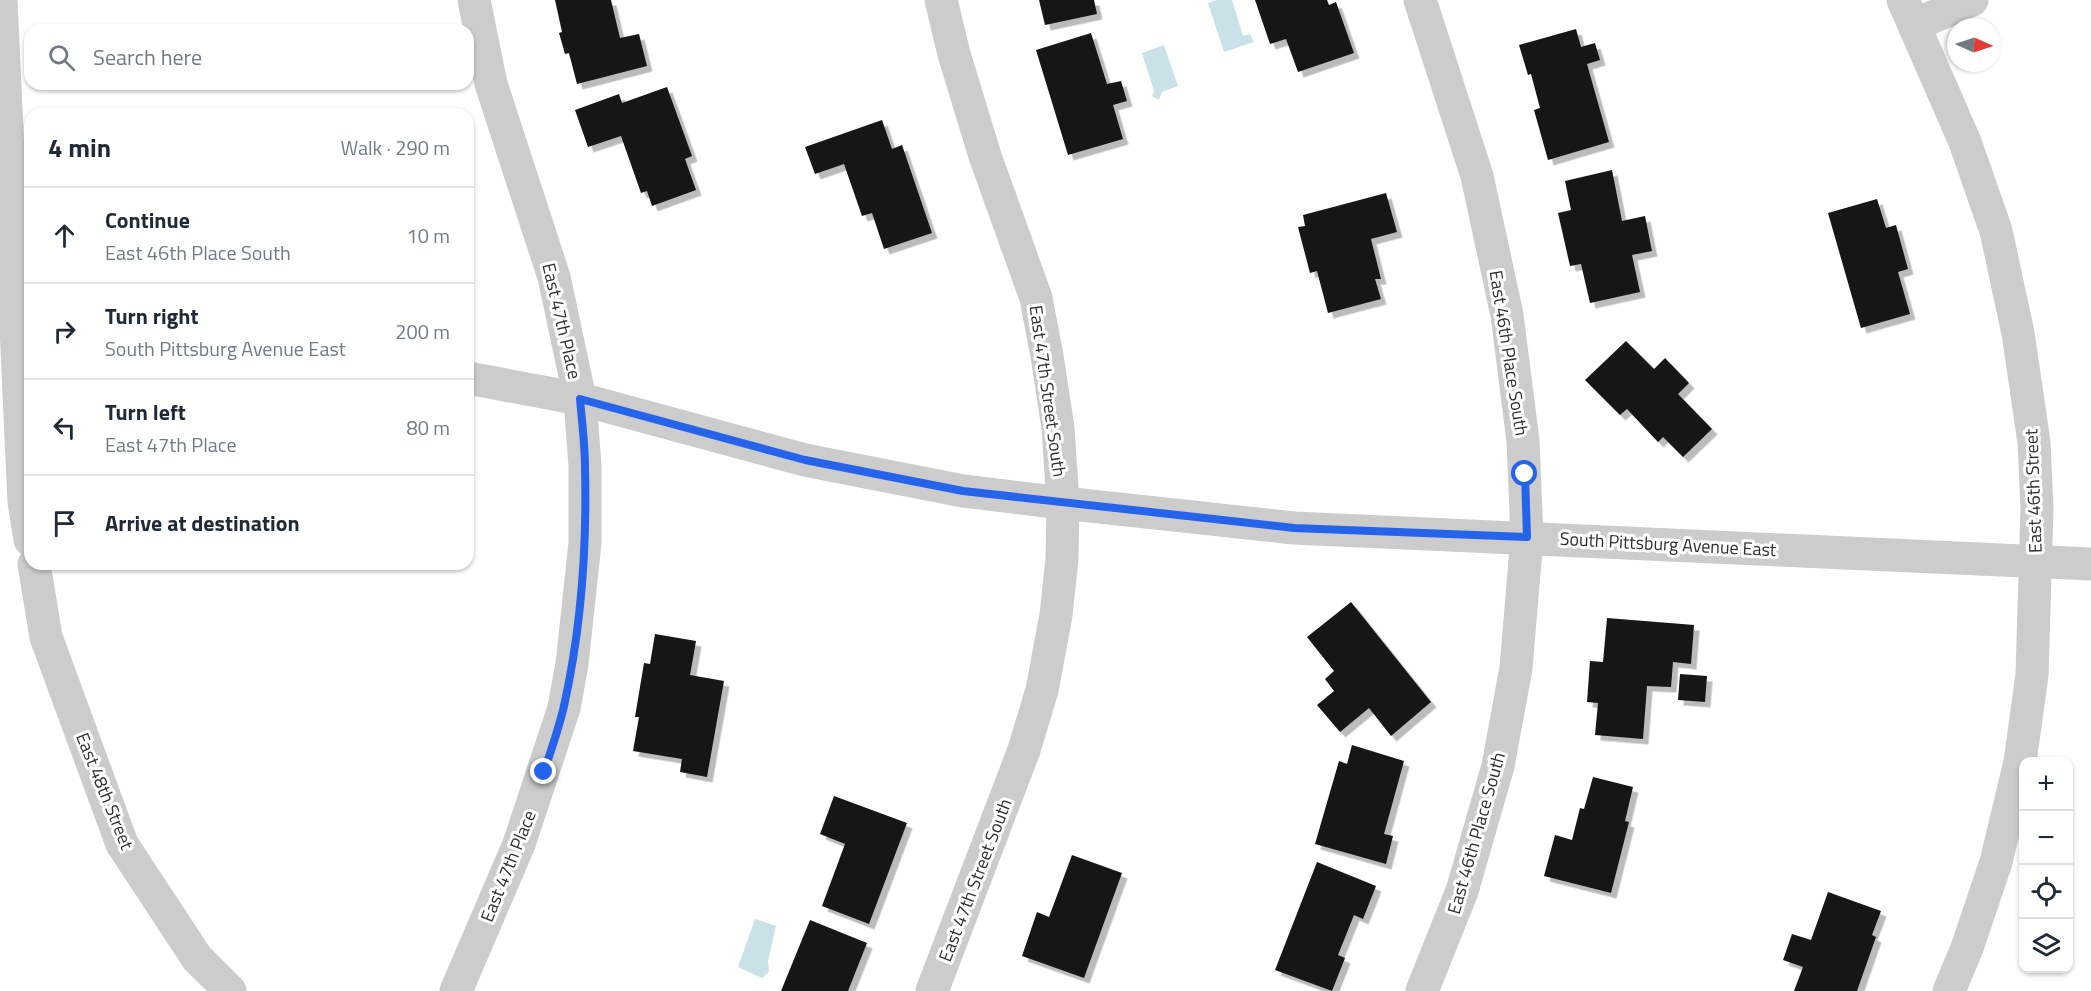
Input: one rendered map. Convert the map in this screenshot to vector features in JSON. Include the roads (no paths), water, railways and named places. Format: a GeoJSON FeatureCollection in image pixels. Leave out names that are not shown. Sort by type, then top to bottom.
{"type":"FeatureCollection","features":[{"type":"Feature","properties":{"kind":"street"},"geometry":{"type":"LineString","coordinates":[[1,0],[24,502]]}},
{"type":"Feature","properties":{"kind":"street","name":"East 47th Place"},"geometry":{"type":"LineString","coordinates":[[456,991],[519,844],[564,708],[574,653],[585,543],[585,466],[580,399],[554,277],[490,84],[474,0]]}},
{"type":"Feature","properties":{"kind":"street","name":"East 47th Street South"},"geometry":{"type":"LineString","coordinates":[[932,991],[1024,750],[1042,690],[1062,560],[1063,503],[1056,417],[1035,298],[985,156],[954,54],[941,0]]}},
{"type":"Feature","properties":{"kind":"street","name":"East 46th Place South"},"geometry":{"type":"LineString","coordinates":[[1420,0],[1477,176],[1507,315],[1523,441],[1527,537],[1516,668],[1498,766],[1462,891],[1422,991]]}},
{"type":"Feature","properties":{"kind":"street"},"geometry":{"type":"LineString","coordinates":[[1909,13],[1972,0]]}},
{"type":"Feature","properties":{"kind":"street","name":"East 46th Street"},"geometry":{"type":"LineString","coordinates":[[1909,13],[1965,142],[1996,231],[2018,333],[2034,442],[2037,508],[2032,675],[2020,762],[1996,862],[1967,948],[1949,991]]}},
{"type":"Feature","properties":{"kind":"street","name":"South Pittsburg Avenue East"},"geometry":{"type":"LineString","coordinates":[[474,379],[580,399],[805,460],[963,491],[1063,503],[1294,528],[2091,564]]}},
{"type":"Feature","properties":{"kind":"street","name":"East 48th Street"},"geometry":{"type":"LineString","coordinates":[[35,570],[46,637],[122,844],[197,958],[230,991]]}},
{"type":"Feature","properties":{"kind":"water"},"geometry":{"type":"Polygon","coordinates":[[[1217,0],[1232,0],[1243,36],[1250,34],[1254,42],[1224,52],[1208,3],[1217,0]]]}},
{"type":"Feature","properties":{"kind":"water"},"geometry":{"type":"Polygon","coordinates":[[[1164,45],[1178,86],[1162,92],[1159,100],[1152,96],[1154,91],[1142,53],[1164,45]]]}},
{"type":"Feature","properties":{"kind":"water"},"geometry":{"type":"Polygon","coordinates":[[[755,919],[776,926],[768,961],[769,972],[762,978],[738,967],[755,919]]]}}]}
